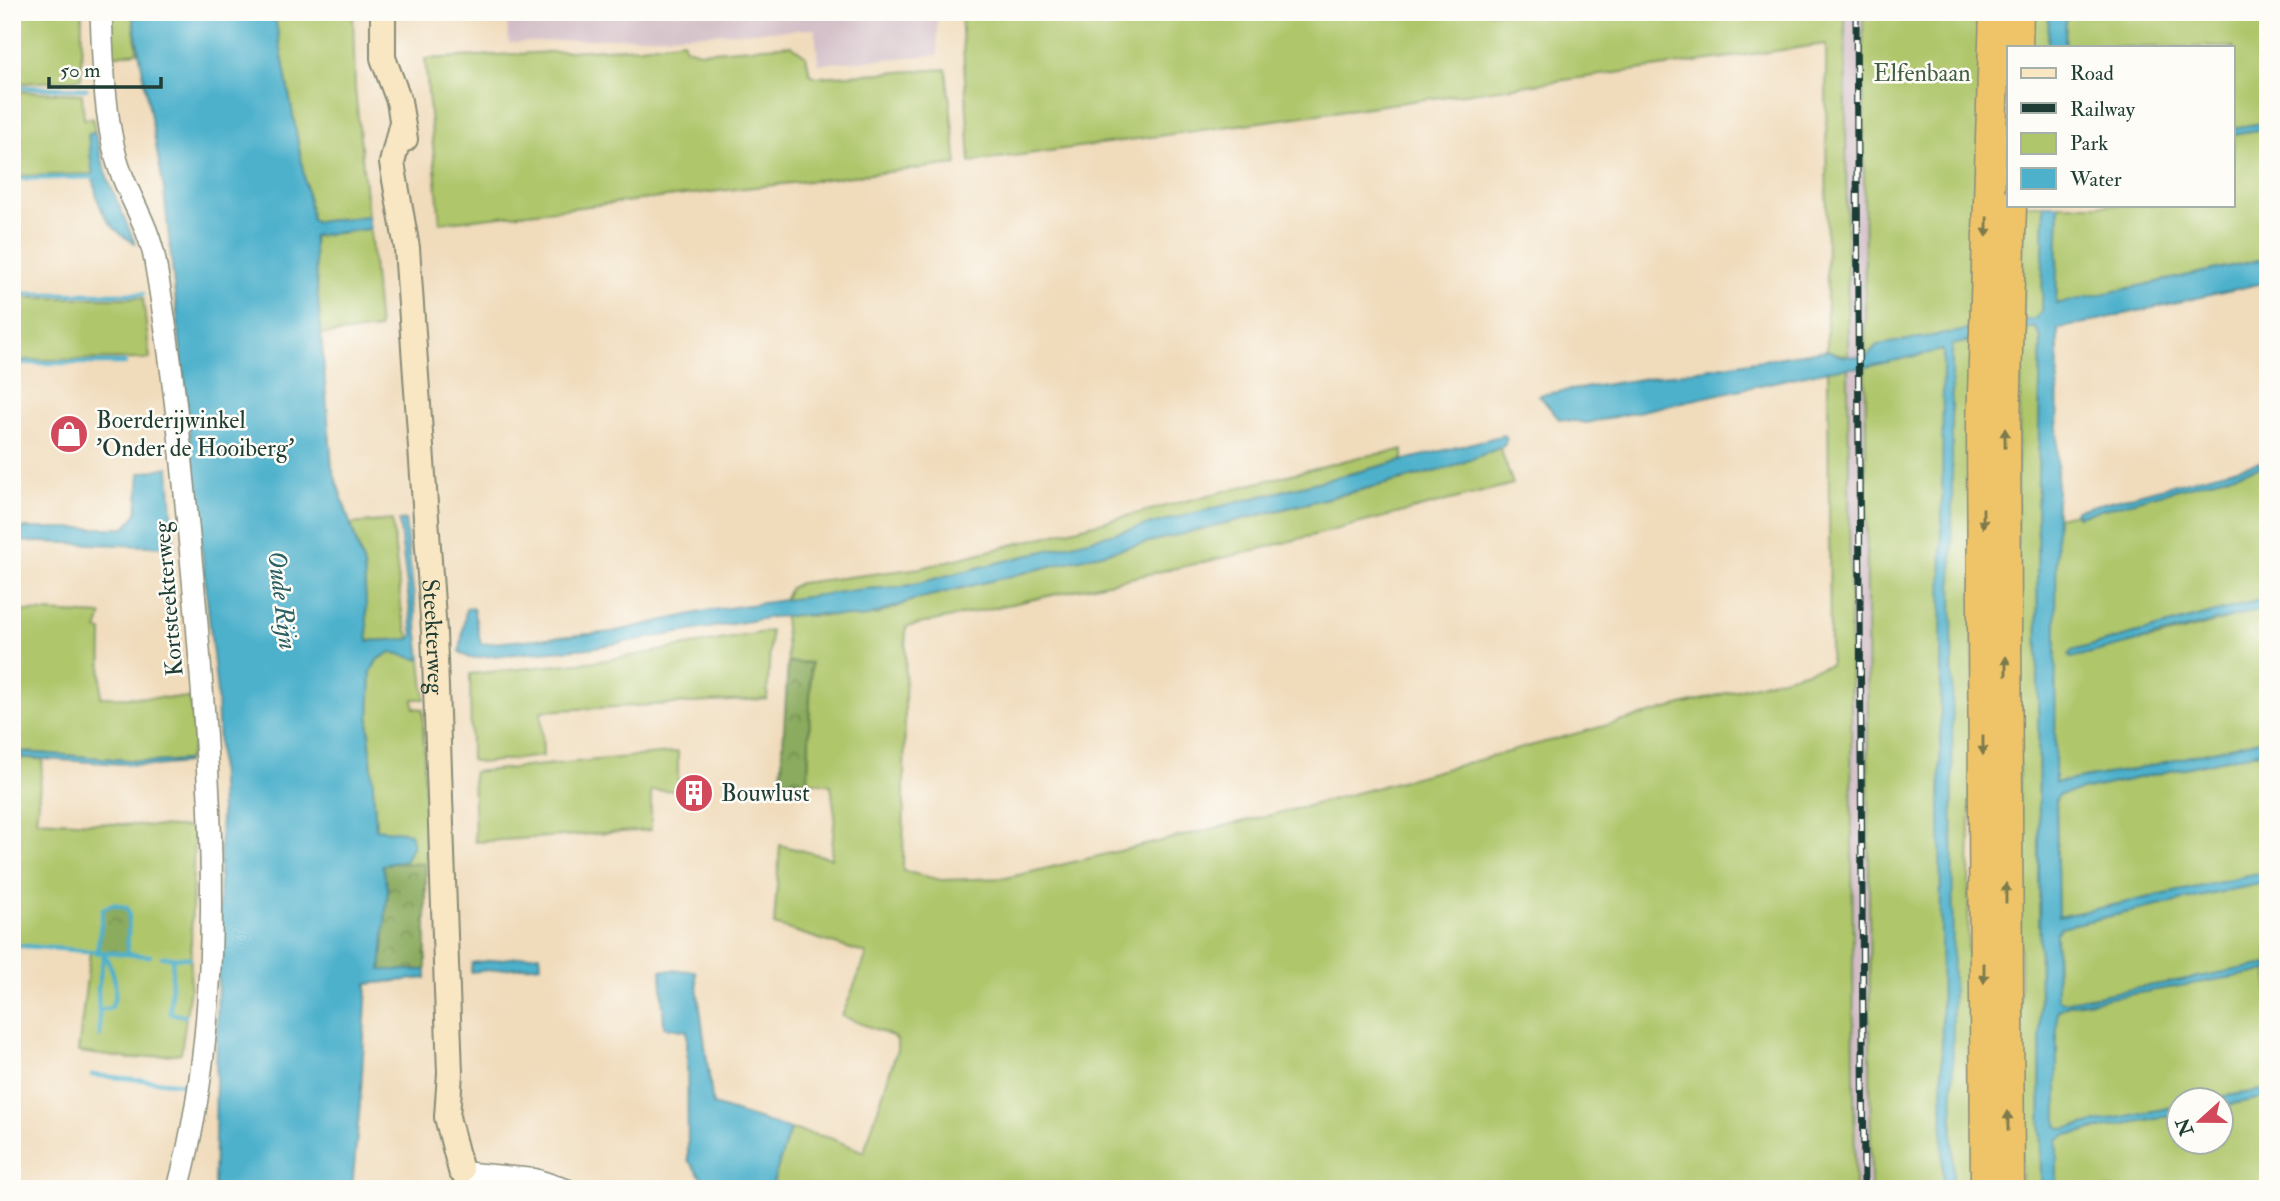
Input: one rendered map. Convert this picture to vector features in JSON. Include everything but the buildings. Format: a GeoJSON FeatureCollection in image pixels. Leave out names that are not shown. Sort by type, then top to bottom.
{"type":"FeatureCollection","features":[{"type":"Feature","properties":{"kind":"highway"},"geometry":{"type":"LineString","coordinates":[[1986,1189],[1996,310],[1995,12]]}},
{"type":"Feature","properties":{"kind":"highway"},"geometry":{"type":"LineString","coordinates":[[2017,46],[2018,12]]}},
{"type":"Feature","properties":{"kind":"highway"},"geometry":{"type":"LineString","coordinates":[[1996,310],[2011,206]]}},
{"type":"Feature","properties":{"kind":"highway"},"geometry":{"type":"LineString","coordinates":[[1995,349],[2009,1189]]}},
{"type":"Feature","properties":{"kind":"main road","name":"Steekterweg"},"geometry":{"type":"LineString","coordinates":[[383,12],[383,58],[399,100],[401,125],[392,163],[407,248],[434,632],[450,1073],[462,1119],[464,1142],[461,1180]]}},
{"type":"Feature","properties":{"kind":"street","name":"Kortsteekterweg"},"geometry":{"type":"LineString","coordinates":[[101,12],[109,125],[117,161],[154,257],[168,342],[182,456],[208,750],[211,900],[206,1014],[201,1063],[178,1189]]}},
{"type":"Feature","properties":{"kind":"street"},"geometry":{"type":"LineString","coordinates":[[461,1180],[535,1178],[569,1189]]}},
{"type":"Feature","properties":{"kind":"shaded area"},"geometry":{"type":"Polygon","coordinates":[[[506,12],[937,12],[938,55],[818,64],[815,29],[509,43],[506,12]]]}},
{"type":"Feature","properties":{"kind":"shaded area"},"geometry":{"type":"Polygon","coordinates":[[[1845,12],[1863,12],[1866,357],[1848,357],[1845,12]]]}},
{"type":"Feature","properties":{"kind":"shaded area"},"geometry":{"type":"Polygon","coordinates":[[[1848,367],[1866,367],[1871,1189],[1855,1189],[1848,367]]]}},
{"type":"Feature","properties":{"kind":"green space"},"geometry":{"type":"Polygon","coordinates":[[[12,12],[82,12],[81,79],[12,84],[12,12]]]}},
{"type":"Feature","properties":{"kind":"green space"},"geometry":{"type":"Polygon","coordinates":[[[107,12],[132,12],[137,52],[110,56],[107,12]]]}},
{"type":"Feature","properties":{"kind":"green space"},"geometry":{"type":"Polygon","coordinates":[[[274,12],[353,12],[355,88],[368,216],[315,222],[312,219],[274,12]]]}},
{"type":"Feature","properties":{"kind":"green space"},"geometry":{"type":"Polygon","coordinates":[[[961,12],[1845,12],[1848,357],[1827,350],[1826,44],[970,162],[961,12]]]}},
{"type":"Feature","properties":{"kind":"green space","name":"Elfenbaan"},"geometry":{"type":"Polygon","coordinates":[[[1863,12],[1984,12],[1968,941],[1968,994],[1975,1033],[1976,1189],[1871,1189],[1863,12]]]}},
{"type":"Feature","properties":{"kind":"green space"},"geometry":{"type":"Polygon","coordinates":[[[2029,12],[2049,12],[2048,46],[2027,46],[2029,12]]]}},
{"type":"Feature","properties":{"kind":"green space"},"geometry":{"type":"Polygon","coordinates":[[[2069,12],[2268,12],[2268,122],[2234,128],[2234,46],[2065,46],[2066,15],[2069,12]]]}},
{"type":"Feature","properties":{"kind":"green space"},"geometry":{"type":"Polygon","coordinates":[[[683,41],[686,48],[700,52],[791,45],[806,56],[810,74],[816,77],[946,69],[957,164],[440,223],[425,59],[641,47],[683,41]]]}},
{"type":"Feature","properties":{"kind":"green space"},"geometry":{"type":"Polygon","coordinates":[[[12,91],[82,94],[84,119],[93,118],[95,133],[88,134],[93,174],[12,176],[12,91]]]}},
{"type":"Feature","properties":{"kind":"green space"},"geometry":{"type":"Polygon","coordinates":[[[2268,128],[2268,258],[2056,304],[2059,206],[2234,206],[2234,134],[2268,128]]]}},
{"type":"Feature","properties":{"kind":"green space"},"geometry":{"type":"Polygon","coordinates":[[[2023,206],[2044,206],[2042,311],[2036,319],[2023,321],[2023,206]]]}},
{"type":"Feature","properties":{"kind":"green space"},"geometry":{"type":"Polygon","coordinates":[[[370,229],[379,329],[318,335],[313,236],[370,229]]]}},
{"type":"Feature","properties":{"kind":"green space"},"geometry":{"type":"Polygon","coordinates":[[[12,298],[143,298],[150,359],[12,360],[12,298]]]}},
{"type":"Feature","properties":{"kind":"green space"},"geometry":{"type":"Polygon","coordinates":[[[2035,327],[2041,338],[2037,521],[2041,1189],[2021,1189],[2017,479],[2023,329],[2035,327]]]}},
{"type":"Feature","properties":{"kind":"green space"},"geometry":{"type":"Polygon","coordinates":[[[1848,367],[1855,1189],[771,1189],[790,1129],[830,1138],[864,1152],[897,1050],[897,1040],[892,1036],[842,1016],[867,954],[774,925],[780,845],[831,858],[835,815],[831,785],[808,781],[811,663],[788,662],[784,616],[877,615],[913,600],[1449,468],[1500,448],[1513,484],[1240,554],[906,627],[903,871],[941,880],[1006,878],[1304,807],[1830,665],[1828,370],[1848,367]]]}},
{"type":"Feature","properties":{"kind":"green space"},"geometry":{"type":"Polygon","coordinates":[[[1403,450],[1403,460],[902,587],[863,589],[783,602],[790,588],[800,583],[921,568],[1359,457],[1403,450]]]}},
{"type":"Feature","properties":{"kind":"green space"},"geometry":{"type":"Polygon","coordinates":[[[2268,465],[2268,598],[2072,651],[2157,638],[2268,608],[2268,738],[2136,769],[2054,783],[2056,517],[2075,513],[2078,516],[2268,465]]]}},
{"type":"Feature","properties":{"kind":"green space"},"geometry":{"type":"Polygon","coordinates":[[[392,520],[402,614],[410,639],[367,641],[364,566],[351,524],[392,520]]]}},
{"type":"Feature","properties":{"kind":"green space"},"geometry":{"type":"Polygon","coordinates":[[[12,608],[102,615],[97,630],[102,631],[101,697],[190,698],[195,742],[188,760],[153,762],[12,751],[12,608]]]}},
{"type":"Feature","properties":{"kind":"green space"},"geometry":{"type":"Polygon","coordinates":[[[771,631],[767,699],[541,711],[543,756],[480,763],[471,760],[470,674],[607,660],[771,631]]]}},
{"type":"Feature","properties":{"kind":"green space"},"geometry":{"type":"Polygon","coordinates":[[[391,652],[421,660],[425,699],[413,699],[414,708],[423,709],[426,864],[400,864],[406,860],[402,832],[376,830],[369,727],[371,672],[377,660],[391,652]]]}},
{"type":"Feature","properties":{"kind":"green space"},"geometry":{"type":"Polygon","coordinates":[[[788,662],[811,663],[808,781],[781,780],[788,662]]]}},
{"type":"Feature","properties":{"kind":"green space"},"geometry":{"type":"Polygon","coordinates":[[[2268,750],[2268,872],[2058,917],[2056,799],[2059,795],[2268,750]]]}},
{"type":"Feature","properties":{"kind":"green space"},"geometry":{"type":"Polygon","coordinates":[[[678,752],[678,790],[651,791],[651,830],[475,842],[473,772],[678,752]]]}},
{"type":"Feature","properties":{"kind":"green space"},"geometry":{"type":"Polygon","coordinates":[[[12,757],[43,759],[36,820],[194,828],[190,988],[181,1053],[131,1059],[78,1052],[90,952],[12,945],[12,757]]]}},
{"type":"Feature","properties":{"kind":"green space"},"geometry":{"type":"Polygon","coordinates":[[[426,864],[426,970],[381,971],[384,938],[382,865],[426,864]]]}},
{"type":"Feature","properties":{"kind":"green space"},"geometry":{"type":"Polygon","coordinates":[[[2268,882],[2268,964],[2063,1002],[2057,998],[2056,933],[2060,927],[2268,882]]]}},
{"type":"Feature","properties":{"kind":"green space"},"geometry":{"type":"Polygon","coordinates":[[[113,904],[127,908],[129,914],[127,954],[97,953],[103,909],[113,904]]]}},
{"type":"Feature","properties":{"kind":"green space"},"geometry":{"type":"Polygon","coordinates":[[[2268,971],[2268,1089],[2234,1095],[2234,1086],[2164,1086],[2164,1109],[2063,1129],[2057,1126],[2057,1011],[2068,1005],[2268,971]]]}},
{"type":"Feature","properties":{"kind":"green space"},"geometry":{"type":"Polygon","coordinates":[[[2268,1097],[2268,1189],[2057,1189],[2056,1140],[2066,1135],[2164,1117],[2164,1156],[2234,1156],[2234,1104],[2268,1097]]]}},
{"type":"Feature","properties":{"kind":"water","name":"Oude Rijn"},"geometry":{"type":"Polygon","coordinates":[[[132,12],[274,12],[312,219],[315,222],[368,216],[370,229],[313,236],[332,467],[364,566],[368,641],[410,639],[413,635],[399,521],[405,520],[421,660],[391,652],[377,660],[371,672],[369,727],[376,829],[410,833],[413,845],[406,860],[382,865],[388,888],[381,970],[426,970],[426,978],[367,984],[352,1189],[214,1189],[221,813],[217,693],[164,190],[132,12]]]}},
{"type":"Feature","properties":{"kind":"water"},"geometry":{"type":"Polygon","coordinates":[[[2049,12],[2069,12],[2066,15],[2065,46],[2048,46],[2049,12]]]}},
{"type":"Feature","properties":{"kind":"water"},"geometry":{"type":"Polygon","coordinates":[[[2268,122],[2268,128],[2234,134],[2234,128],[2268,122]]]}},
{"type":"Feature","properties":{"kind":"water"},"geometry":{"type":"Polygon","coordinates":[[[95,133],[107,177],[135,243],[120,234],[102,210],[94,182],[88,134],[95,133]]]}},
{"type":"Feature","properties":{"kind":"water"},"geometry":{"type":"Polygon","coordinates":[[[2044,206],[2059,206],[2056,304],[2268,258],[2268,282],[2058,329],[2055,783],[2136,769],[2268,738],[2268,750],[2059,795],[2056,799],[2058,917],[2268,872],[2268,882],[2061,927],[2056,933],[2057,998],[2063,1002],[2268,964],[2268,971],[2068,1005],[2057,1011],[2057,1126],[2063,1129],[2164,1109],[2164,1117],[2066,1135],[2057,1140],[2057,1189],[2041,1189],[2037,521],[2041,338],[2035,327],[1952,345],[1953,1189],[1943,1189],[1940,813],[1943,350],[1866,367],[1833,369],[1587,423],[1559,419],[1539,395],[1827,350],[1841,356],[1866,357],[1877,345],[2035,319],[2042,311],[2044,206]]]}},
{"type":"Feature","properties":{"kind":"water"},"geometry":{"type":"Polygon","coordinates":[[[1504,435],[1507,438],[1504,446],[1449,468],[913,600],[863,618],[820,614],[773,617],[590,648],[469,658],[460,652],[466,609],[473,608],[481,644],[612,632],[706,611],[863,589],[902,587],[1504,435]]]}},
{"type":"Feature","properties":{"kind":"water"},"geometry":{"type":"Polygon","coordinates":[[[2268,460],[2268,465],[2078,516],[2075,513],[2076,510],[2268,460]]]}},
{"type":"Feature","properties":{"kind":"water"},"geometry":{"type":"Polygon","coordinates":[[[169,467],[174,547],[12,541],[12,528],[125,528],[137,513],[140,473],[169,467]]]}},
{"type":"Feature","properties":{"kind":"water"},"geometry":{"type":"Polygon","coordinates":[[[2268,598],[2268,608],[2071,658],[2069,655],[2072,651],[2268,598]]]}},
{"type":"Feature","properties":{"kind":"water"},"geometry":{"type":"Polygon","coordinates":[[[12,751],[153,762],[188,760],[186,763],[155,766],[12,757],[12,751]]]}},
{"type":"Feature","properties":{"kind":"water"},"geometry":{"type":"Polygon","coordinates":[[[540,954],[541,965],[471,972],[472,963],[540,954]]]}},
{"type":"Feature","properties":{"kind":"water"},"geometry":{"type":"Polygon","coordinates":[[[661,970],[695,971],[713,1105],[790,1129],[771,1189],[710,1189],[688,1160],[687,1031],[664,1027],[661,970]]]}},
{"type":"Feature","properties":{"kind":"water"},"geometry":{"type":"Polygon","coordinates":[[[2268,1089],[2268,1097],[2234,1104],[2234,1095],[2268,1089]]]}},
{"type":"Feature","properties":{"kind":"waterway"},"geometry":{"type":"LineString","coordinates":[[12,87],[86,89]]}},
{"type":"Feature","properties":{"kind":"waterway"},"geometry":{"type":"LineString","coordinates":[[12,179],[96,177]]}},
{"type":"Feature","properties":{"kind":"waterway"},"geometry":{"type":"LineString","coordinates":[[12,294],[143,294]]}},
{"type":"Feature","properties":{"kind":"waterway"},"geometry":{"type":"LineString","coordinates":[[12,363],[125,363]]}},
{"type":"Feature","properties":{"kind":"waterway"},"geometry":{"type":"LineString","coordinates":[[97,953],[103,909],[113,904],[127,908],[129,914],[127,954]]}},
{"type":"Feature","properties":{"kind":"waterway"},"geometry":{"type":"LineString","coordinates":[[12,945],[150,956]]}},
{"type":"Feature","properties":{"kind":"waterway"},"geometry":{"type":"LineString","coordinates":[[100,1036],[98,989],[104,953]]}},
{"type":"Feature","properties":{"kind":"waterway"},"geometry":{"type":"LineString","coordinates":[[99,1010],[111,1008],[115,994],[113,974],[104,954]]}},
{"type":"Feature","properties":{"kind":"waterway"},"geometry":{"type":"LineString","coordinates":[[162,957],[190,958]]}},
{"type":"Feature","properties":{"kind":"waterway"},"geometry":{"type":"LineString","coordinates":[[173,957],[170,1013],[185,1016]]}},
{"type":"Feature","properties":{"kind":"waterway"},"geometry":{"type":"LineString","coordinates":[[92,1075],[184,1084]]}},
{"type":"Feature","properties":{"kind":"railway"},"geometry":{"type":"LineString","coordinates":[[1856,12],[1864,1189]]}},
{"type":"Feature","properties":{"kind":"place","name":"Boerderijwinkel 'Onder de Hooiberg'"},"geometry":{"type":"Point","coordinates":[69,434]}},
{"type":"Feature","properties":{"kind":"place","name":"Bouwlust"},"geometry":{"type":"Point","coordinates":[694,793]}}]}
